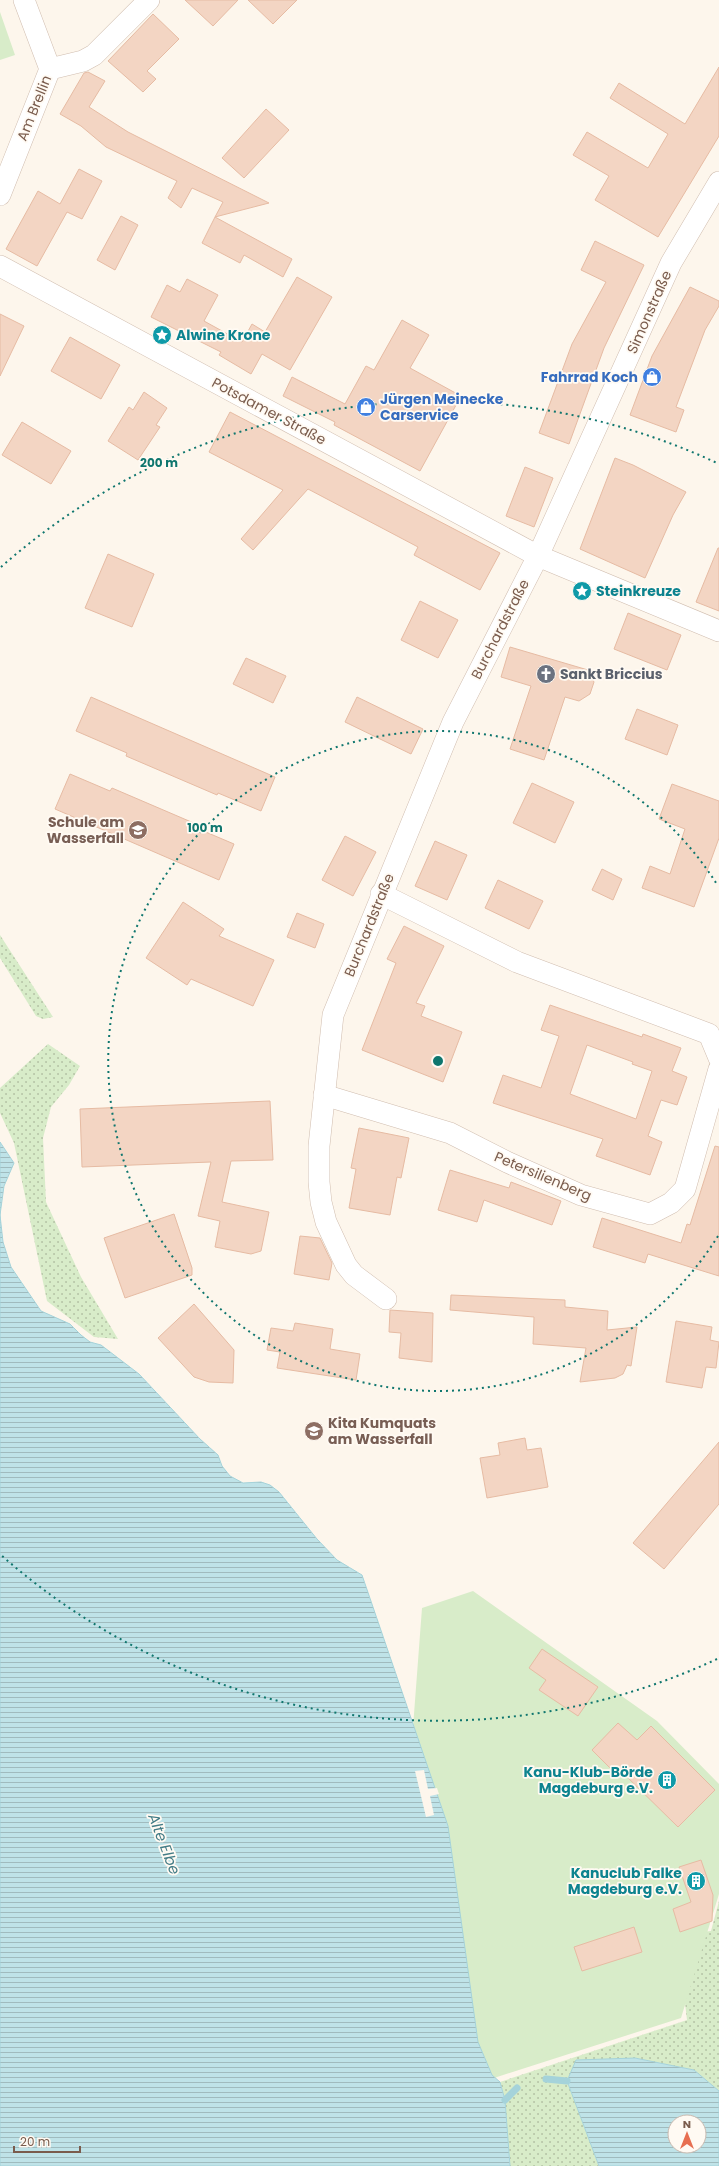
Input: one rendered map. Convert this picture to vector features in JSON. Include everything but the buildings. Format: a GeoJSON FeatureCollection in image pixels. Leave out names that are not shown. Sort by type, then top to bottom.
{"type":"FeatureCollection","features":[{"type":"Feature","properties":{"kind":"street"},"geometry":{"type":"LineString","coordinates":[[24,0],[50,69]]}},
{"type":"Feature","properties":{"kind":"street","name":"Am Brellin"},"geometry":{"type":"LineString","coordinates":[[0,195],[50,69],[83,61],[94,55],[149,0]]}},
{"type":"Feature","properties":{"kind":"street","name":"Simonstraße"},"geometry":{"type":"LineString","coordinates":[[538,556],[671,263],[719,182]]}},
{"type":"Feature","properties":{"kind":"street","name":"Potsdamer Straße"},"geometry":{"type":"LineString","coordinates":[[0,266],[538,556],[719,631]]}},
{"type":"Feature","properties":{"kind":"street","name":"Burchardstraße"},"geometry":{"type":"LineString","coordinates":[[386,1299],[354,1275],[346,1266],[326,1222],[319,1182],[324,1095],[333,1015],[452,722],[538,556]]}},
{"type":"Feature","properties":{"kind":"street"},"geometry":{"type":"LineString","coordinates":[[381,894],[517,962],[709,1034],[719,1058]]}},
{"type":"Feature","properties":{"kind":"street","name":"Petersilienberg"},"geometry":{"type":"LineString","coordinates":[[324,1095],[450,1133],[507,1162],[582,1195],[650,1214],[671,1203],[685,1189],[719,1069]]}},
{"type":"Feature","properties":{"kind":"green space"},"geometry":{"type":"Polygon","coordinates":[[[0,12],[15,55],[0,60],[0,12]]]}},
{"type":"Feature","properties":{"kind":"green space"},"geometry":{"type":"Polygon","coordinates":[[[0,935],[53,1017],[43,1019],[36,1016],[0,958],[0,935]]]}},
{"type":"Feature","properties":{"kind":"green space"},"geometry":{"type":"Polygon","coordinates":[[[48,1044],[80,1066],[69,1085],[51,1107],[43,1138],[46,1202],[81,1277],[118,1339],[94,1337],[47,1301],[14,1143],[0,1113],[0,1088],[48,1044]]]}},
{"type":"Feature","properties":{"kind":"green space"},"geometry":{"type":"Polygon","coordinates":[[[473,1591],[657,1721],[719,1784],[719,1894],[681,2018],[497,2077],[459,2098],[410,1767],[422,1608],[473,1591]]]}},
{"type":"Feature","properties":{"kind":"green space"},"geometry":{"type":"Polygon","coordinates":[[[719,1901],[719,2091],[694,2070],[635,2058],[567,2081],[599,2166],[510,2166],[505,2100],[500,2082],[687,2020],[677,1935],[711,1931],[719,1901]]]}},
{"type":"Feature","properties":{"kind":"water"},"geometry":{"type":"Polygon","coordinates":[[[0,1142],[14,1163],[4,1186],[0,1215],[0,1142]]]}},
{"type":"Feature","properties":{"kind":"water","name":"Alte Elbe"},"geometry":{"type":"Polygon","coordinates":[[[0,1215],[3,1242],[11,1267],[41,1311],[70,1324],[90,1342],[101,1345],[139,1374],[200,1439],[218,1455],[222,1466],[230,1476],[243,1483],[261,1482],[270,1485],[279,1492],[317,1539],[337,1560],[362,1575],[448,1826],[478,2042],[492,2075],[500,2082],[505,2100],[510,2166],[0,2166],[0,1215]]]}},
{"type":"Feature","properties":{"kind":"water"},"geometry":{"type":"Polygon","coordinates":[[[635,2058],[694,2070],[719,2091],[719,2166],[599,2166],[567,2081],[576,2060],[635,2058]]]}},
{"type":"Feature","properties":{"kind":"pier"},"geometry":{"type":"Polygon","coordinates":[[[424,1770],[428,1789],[437,1788],[439,1794],[430,1796],[434,1815],[426,1817],[415,1771],[424,1770]]]}},
{"type":"Feature","properties":{"kind":"waterway"},"geometry":{"type":"LineString","coordinates":[[546,2079],[567,2081]]}},
{"type":"Feature","properties":{"kind":"waterway"},"geometry":{"type":"LineString","coordinates":[[505,2100],[517,2088]]}},
{"type":"Feature","properties":{"kind":"place","name":"Alwine Krone"},"geometry":{"type":"Point","coordinates":[162,335]}},
{"type":"Feature","properties":{"kind":"place","name":"Fahrrad Koch"},"geometry":{"type":"Point","coordinates":[652,377]}},
{"type":"Feature","properties":{"kind":"place","name":"Jürgen Meinecke Carservice"},"geometry":{"type":"Point","coordinates":[366,407]}},
{"type":"Feature","properties":{"kind":"place","name":"Steinkreuze"},"geometry":{"type":"Point","coordinates":[582,591]}},
{"type":"Feature","properties":{"kind":"place","name":"Sankt Briccius"},"geometry":{"type":"Point","coordinates":[546,674]}},
{"type":"Feature","properties":{"kind":"place","name":"Schule am Wasserfall"},"geometry":{"type":"Point","coordinates":[138,830]}},
{"type":"Feature","properties":{"kind":"place","name":"Kita Kumquats am Wasserfall"},"geometry":{"type":"Point","coordinates":[314,1431]}},
{"type":"Feature","properties":{"kind":"place","name":"Kanu-Klub-Börde Magdeburg e.V."},"geometry":{"type":"Point","coordinates":[667,1780]}},
{"type":"Feature","properties":{"kind":"place","name":"Kanuclub Falke Magdeburg e.V."},"geometry":{"type":"Point","coordinates":[696,1881]}}]}
